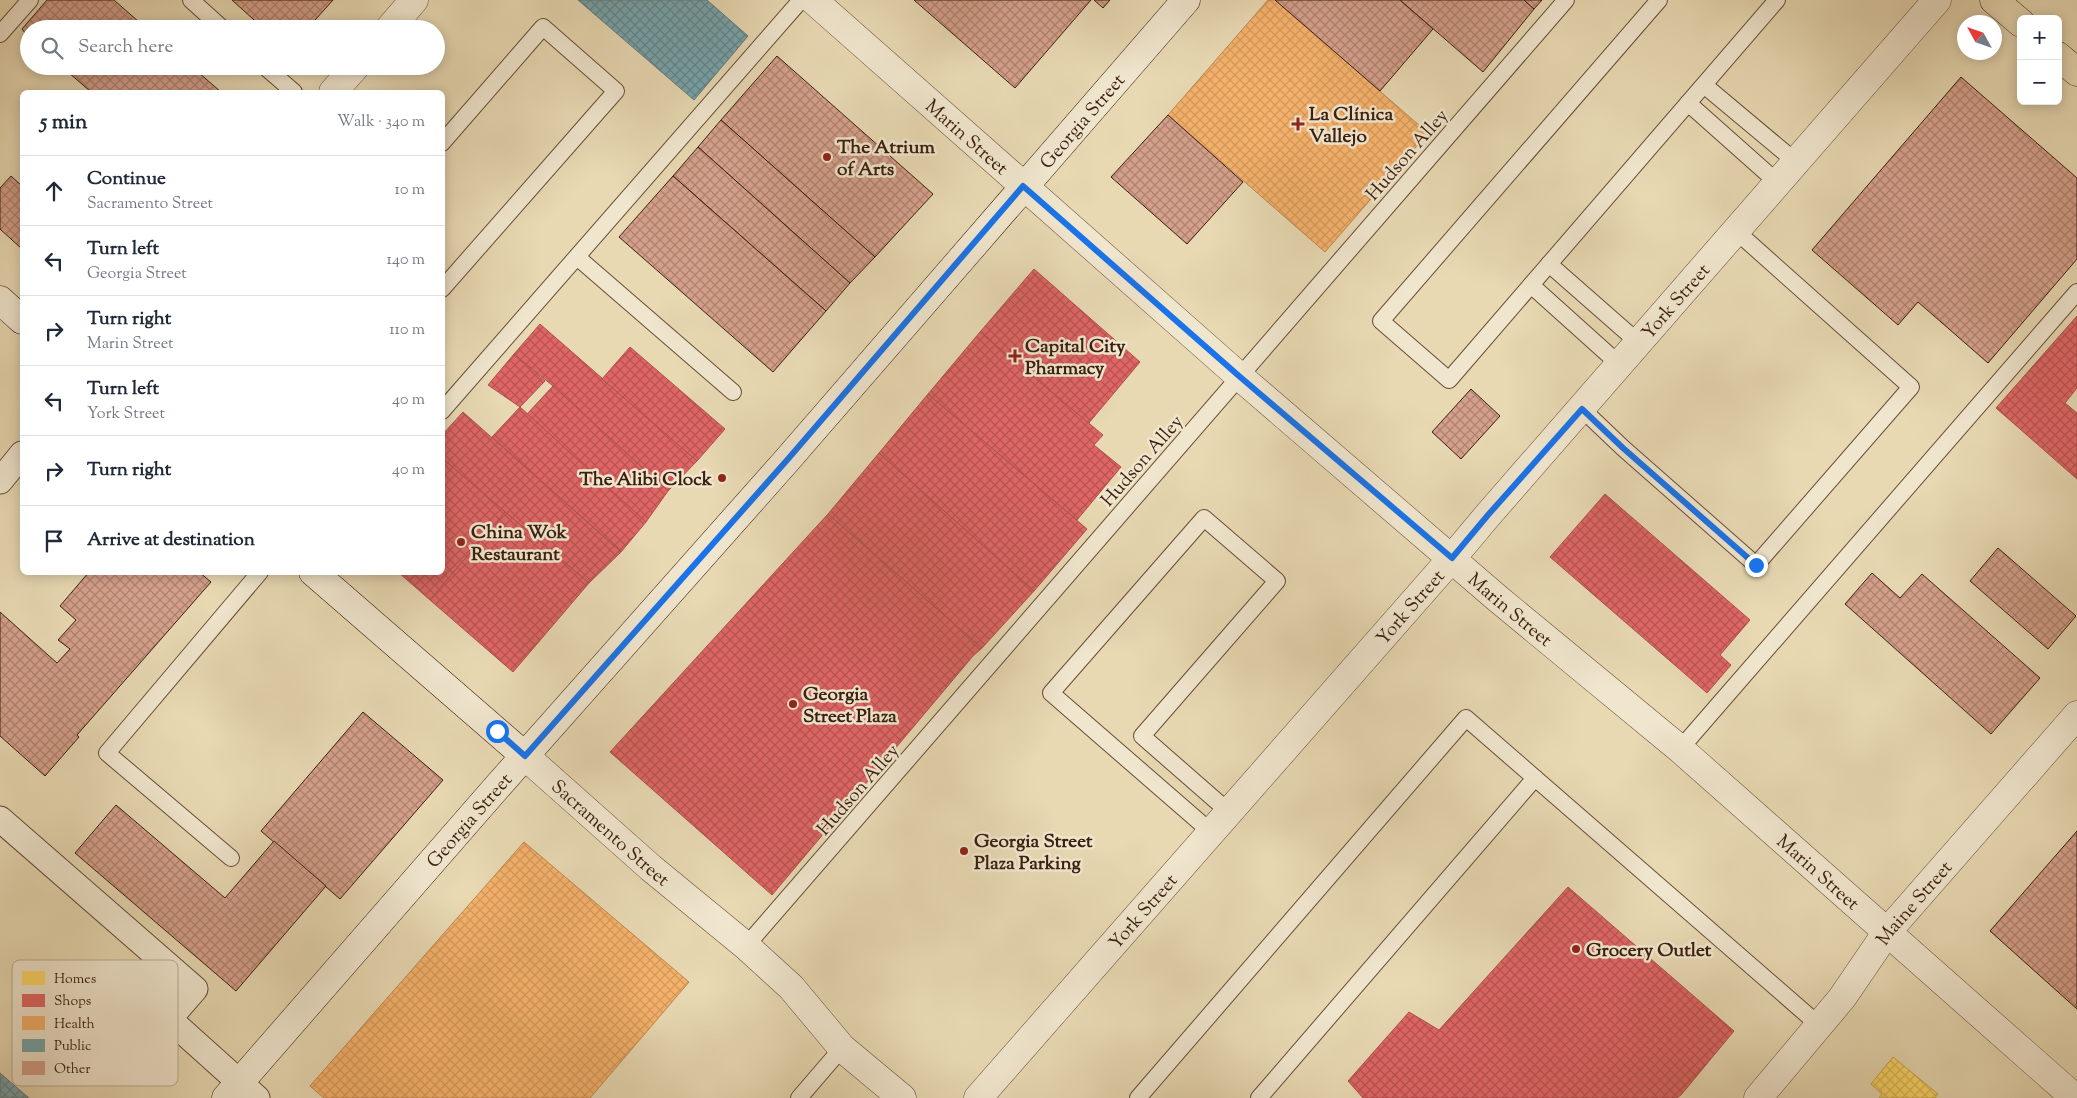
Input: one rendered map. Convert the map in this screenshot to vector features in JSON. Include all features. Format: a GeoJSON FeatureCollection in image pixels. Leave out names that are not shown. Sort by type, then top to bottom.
{"type":"FeatureCollection","features":[{"type":"Feature","properties":{"kind":"main road"},"geometry":{"type":"LineString","coordinates":[[1994,0],[2017,20]]}},
{"type":"Feature","properties":{"kind":"main road"},"geometry":{"type":"LineString","coordinates":[[2062,59],[2077,72]]}},
{"type":"Feature","properties":{"kind":"street"},"geometry":{"type":"LineString","coordinates":[[397,20],[414,0]]}},
{"type":"Feature","properties":{"kind":"street","name":"Marin Street"},"geometry":{"type":"LineString","coordinates":[[813,0],[1239,376],[1497,598],[1680,749],[2075,1098]]}},
{"type":"Feature","properties":{"kind":"street","name":"Georgia Street"},"geometry":{"type":"LineString","coordinates":[[240,1093],[525,756],[788,459],[1186,0]]}},
{"type":"Feature","properties":{"kind":"street","name":"York Street"},"geometry":{"type":"LineString","coordinates":[[978,1098],[1452,558],[1937,0]]}},
{"type":"Feature","properties":{"kind":"street"},"geometry":{"type":"LineString","coordinates":[[335,90],[348,75]]}},
{"type":"Feature","properties":{"kind":"street"},"geometry":{"type":"LineString","coordinates":[[0,300],[20,318]]}},
{"type":"Feature","properties":{"kind":"street"},"geometry":{"type":"LineString","coordinates":[[0,481],[20,456]]}},
{"type":"Feature","properties":{"kind":"street","name":"Sacramento Street"},"geometry":{"type":"LineString","coordinates":[[316,575],[651,868],[746,946],[791,987],[842,1048],[898,1097]]}},
{"type":"Feature","properties":{"kind":"street","name":"Maine Street"},"geometry":{"type":"LineString","coordinates":[[1758,1098],[1842,998],[1887,932],[2077,715]]}},
{"type":"Feature","properties":{"kind":"street"},"geometry":{"type":"LineString","coordinates":[[0,819],[162,960]]}},
{"type":"Feature","properties":{"kind":"street"},"geometry":{"type":"LineString","coordinates":[[178,974],[195,989],[178,1009]]}},
{"type":"Feature","properties":{"kind":"street"},"geometry":{"type":"LineString","coordinates":[[178,1028],[240,1093]]}},
{"type":"Feature","properties":{"kind":"lane"},"geometry":{"type":"LineString","coordinates":[[0,34],[30,0]]}},
{"type":"Feature","properties":{"kind":"lane"},"geometry":{"type":"LineString","coordinates":[[191,0],[213,20]]}},
{"type":"Feature","properties":{"kind":"lane"},"geometry":{"type":"LineString","coordinates":[[445,408],[800,0]]}},
{"type":"Feature","properties":{"kind":"lane","name":"Hudson Alley"},"geometry":{"type":"LineString","coordinates":[[746,946],[1566,0]]}},
{"type":"Feature","properties":{"kind":"lane"},"geometry":{"type":"LineString","coordinates":[[1659,0],[1381,321],[1449,380],[1777,0]]}},
{"type":"Feature","properties":{"kind":"lane"},"geometry":{"type":"LineString","coordinates":[[445,140],[543,27],[616,91],[445,286]]}},
{"type":"Feature","properties":{"kind":"lane"},"geometry":{"type":"LineString","coordinates":[[274,75],[292,90]]}},
{"type":"Feature","properties":{"kind":"lane"},"geometry":{"type":"LineString","coordinates":[[1704,85],[1796,162]]}},
{"type":"Feature","properties":{"kind":"lane"},"geometry":{"type":"LineString","coordinates":[[1688,103],[1778,183]]}},
{"type":"Feature","properties":{"kind":"lane"},"geometry":{"type":"LineString","coordinates":[[1582,409],[1623,448],[1756,565],[1911,387],[1736,231]]}},
{"type":"Feature","properties":{"kind":"lane"},"geometry":{"type":"LineString","coordinates":[[577,257],[734,392]]}},
{"type":"Feature","properties":{"kind":"lane"},"geometry":{"type":"LineString","coordinates":[[1549,264],[1639,343]]}},
{"type":"Feature","properties":{"kind":"lane"},"geometry":{"type":"LineString","coordinates":[[1531,285],[1620,364]]}},
{"type":"Feature","properties":{"kind":"lane"},"geometry":{"type":"LineString","coordinates":[[1680,749],[2077,292]]}},
{"type":"Feature","properties":{"kind":"lane"},"geometry":{"type":"LineString","coordinates":[[1211,832],[1051,693],[1204,518],[1277,581],[1142,736],[1229,812]]}},
{"type":"Feature","properties":{"kind":"lane"},"geometry":{"type":"LineString","coordinates":[[231,858],[107,753],[257,575]]}},
{"type":"Feature","properties":{"kind":"lane"},"geometry":{"type":"LineString","coordinates":[[1138,1098],[1466,718],[1820,1026]]}},
{"type":"Feature","properties":{"kind":"lane"},"geometry":{"type":"LineString","coordinates":[[1259,1098],[1535,778]]}},
{"type":"Feature","properties":{"kind":"lane"},"geometry":{"type":"LineString","coordinates":[[799,1098],[842,1048]]}},
{"type":"Feature","properties":{"kind":"building: Homes"},"geometry":{"type":"Polygon","coordinates":[[[1893,1057],[1938,1094],[1935,1098],[1879,1098],[1882,1094],[1871,1084],[1893,1057]]]}},
{"type":"Feature","properties":{"kind":"building: Shops"},"geometry":{"type":"Polygon","coordinates":[[[1034,269],[1140,362],[1088,424],[980,332],[1034,269]]]}},
{"type":"Feature","properties":{"kind":"building: Shops"},"geometry":{"type":"Polygon","coordinates":[[[2077,316],[2077,388],[2065,403],[2077,413],[2077,479],[1996,408],[2077,316]]]}},
{"type":"Feature","properties":{"kind":"building: Shops"},"geometry":{"type":"Polygon","coordinates":[[[540,324],[697,461],[668,491],[553,386],[514,354],[540,324]]]}},
{"type":"Feature","properties":{"kind":"building: Shops"},"geometry":{"type":"Polygon","coordinates":[[[980,332],[1103,435],[1094,445],[1121,467],[1077,520],[928,394],[980,332]]]}},
{"type":"Feature","properties":{"kind":"building: Shops"},"geometry":{"type":"Polygon","coordinates":[[[630,347],[725,429],[697,461],[602,379],[630,347]]]}},
{"type":"Feature","properties":{"kind":"building: Shops"},"geometry":{"type":"Polygon","coordinates":[[[514,354],[545,381],[520,407],[488,385],[514,354]]]}},
{"type":"Feature","properties":{"kind":"building: Shops"},"geometry":{"type":"Polygon","coordinates":[[[553,386],[668,491],[646,522],[527,414],[553,386]]]}},
{"type":"Feature","properties":{"kind":"building: Shops"},"geometry":{"type":"Polygon","coordinates":[[[928,394],[1087,529],[1034,591],[879,453],[928,394]]]}},
{"type":"Feature","properties":{"kind":"building: Shops"},"geometry":{"type":"Polygon","coordinates":[[[520,407],[646,522],[621,552],[492,437],[520,407]]]}},
{"type":"Feature","properties":{"kind":"building: Shops"},"geometry":{"type":"Polygon","coordinates":[[[463,412],[621,552],[589,583],[445,461],[445,432],[463,412]]]}},
{"type":"Feature","properties":{"kind":"building: Shops"},"geometry":{"type":"Polygon","coordinates":[[[879,453],[1034,591],[982,648],[828,514],[879,453]]]}},
{"type":"Feature","properties":{"kind":"building: Shops","name":"China Wok Restaurant"},"geometry":{"type":"Polygon","coordinates":[[[445,461],[505,512],[430,600],[401,575],[445,575],[445,461]]]}},
{"type":"Feature","properties":{"kind":"building: Shops"},"geometry":{"type":"Polygon","coordinates":[[[1605,494],[1750,620],[1720,655],[1731,665],[1707,693],[1550,557],[1605,494]]]}},
{"type":"Feature","properties":{"kind":"building: Shops"},"geometry":{"type":"Polygon","coordinates":[[[505,512],[589,583],[513,672],[430,600],[505,512]]]}},
{"type":"Feature","properties":{"kind":"building: Shops","name":"Georgia Street Plaza"},"geometry":{"type":"Polygon","coordinates":[[[828,514],[982,648],[973,656],[772,895],[610,752],[828,514]]]}},
{"type":"Feature","properties":{"kind":"building: Shops","name":"Grocery Outlet"},"geometry":{"type":"Polygon","coordinates":[[[1568,887],[1734,1031],[1681,1095],[1677,1098],[1363,1098],[1348,1081],[1409,1012],[1439,1030],[1568,887]]]}},
{"type":"Feature","properties":{"kind":"building: Health","name":"La Clínica Vallejo"},"geometry":{"type":"Polygon","coordinates":[[[1268,0],[1275,0],[1428,133],[1325,252],[1168,115],[1268,0]]]}},
{"type":"Feature","properties":{"kind":"building: Health"},"geometry":{"type":"Polygon","coordinates":[[[524,842],[689,982],[590,1098],[324,1098],[310,1086],[524,842]]]}},
{"type":"Feature","properties":{"kind":"building: Public"},"geometry":{"type":"Polygon","coordinates":[[[578,0],[707,0],[748,36],[694,100],[578,0]]]}},
{"type":"Feature","properties":{"kind":"building: Public"},"geometry":{"type":"Polygon","coordinates":[[[0,1073],[12,1083],[12,1086],[15,1086],[29,1098],[0,1098],[0,1073]]]}},
{"type":"Feature","properties":{"kind":"building: Other"},"geometry":{"type":"Polygon","coordinates":[[[47,0],[114,0],[137,20],[30,20],[47,0]]]}},
{"type":"Feature","properties":{"kind":"building: Other"},"geometry":{"type":"Polygon","coordinates":[[[232,0],[333,0],[315,20],[254,20],[232,0]]]}},
{"type":"Feature","properties":{"kind":"building: Other"},"geometry":{"type":"Polygon","coordinates":[[[914,0],[1091,0],[1015,88],[914,0]]]}},
{"type":"Feature","properties":{"kind":"building: Other"},"geometry":{"type":"Polygon","coordinates":[[[1094,0],[1110,0],[1103,8],[1094,0]]]}},
{"type":"Feature","properties":{"kind":"building: Other"},"geometry":{"type":"Polygon","coordinates":[[[1275,0],[1400,0],[1433,29],[1380,91],[1275,0]]]}},
{"type":"Feature","properties":{"kind":"building: Other"},"geometry":{"type":"Polygon","coordinates":[[[1400,0],[1524,0],[1534,9],[1483,72],[1400,0]]]}},
{"type":"Feature","properties":{"kind":"building: Other"},"geometry":{"type":"Polygon","coordinates":[[[1524,0],[1542,0],[1534,9],[1524,0]]]}},
{"type":"Feature","properties":{"kind":"building: Other","name":"The Atrium of Arts"},"geometry":{"type":"Polygon","coordinates":[[[777,56],[933,194],[875,257],[721,120],[777,56]]]}},
{"type":"Feature","properties":{"kind":"building: Other"},"geometry":{"type":"Polygon","coordinates":[[[71,75],[201,75],[219,90],[89,90],[71,75]]]}},
{"type":"Feature","properties":{"kind":"building: Other"},"geometry":{"type":"Polygon","coordinates":[[[1961,77],[2077,178],[2077,259],[1988,363],[1918,302],[1898,325],[1812,250],[1961,77]]]}},
{"type":"Feature","properties":{"kind":"building: Other"},"geometry":{"type":"Polygon","coordinates":[[[1168,115],[1243,182],[1187,244],[1111,177],[1168,115]]]}},
{"type":"Feature","properties":{"kind":"building: Other"},"geometry":{"type":"Polygon","coordinates":[[[721,120],[875,257],[850,283],[698,147],[721,120]]]}},
{"type":"Feature","properties":{"kind":"building: Other"},"geometry":{"type":"Polygon","coordinates":[[[698,147],[850,283],[826,311],[673,176],[698,147]]]}},
{"type":"Feature","properties":{"kind":"building: Other"},"geometry":{"type":"Polygon","coordinates":[[[11,176],[20,184],[20,247],[0,229],[0,188],[11,176]]]}},
{"type":"Feature","properties":{"kind":"building: Other"},"geometry":{"type":"Polygon","coordinates":[[[673,176],[826,311],[773,372],[619,237],[673,176]]]}},
{"type":"Feature","properties":{"kind":"building: Other"},"geometry":{"type":"Polygon","coordinates":[[[1471,389],[1500,416],[1461,459],[1432,432],[1471,389]]]}},
{"type":"Feature","properties":{"kind":"building: Other"},"geometry":{"type":"Polygon","coordinates":[[[1998,548],[2076,616],[2048,649],[1970,581],[1998,548]]]}},
{"type":"Feature","properties":{"kind":"building: Other"},"geometry":{"type":"Polygon","coordinates":[[[1872,573],[1900,598],[1922,574],[2040,678],[1991,734],[1845,604],[1872,573]]]}},
{"type":"Feature","properties":{"kind":"building: Other"},"geometry":{"type":"Polygon","coordinates":[[[86,575],[203,575],[211,582],[77,735],[79,737],[45,776],[0,736],[0,612],[57,663],[70,649],[58,640],[76,620],[60,606],[86,575]]]}},
{"type":"Feature","properties":{"kind":"building: Other"},"geometry":{"type":"Polygon","coordinates":[[[363,712],[443,780],[340,899],[261,831],[363,712]]]}},
{"type":"Feature","properties":{"kind":"building: Other"},"geometry":{"type":"Polygon","coordinates":[[[116,805],[225,898],[274,841],[326,886],[236,991],[75,853],[116,805]]]}},
{"type":"Feature","properties":{"kind":"building: Other"},"geometry":{"type":"Polygon","coordinates":[[[2077,831],[2077,1009],[1990,931],[2077,831]]]}},
{"type":"Feature","properties":{"kind":"place","name":"La Clínica Vallejo"},"geometry":{"type":"Point","coordinates":[1298,124]}},
{"type":"Feature","properties":{"kind":"place","name":"The Atrium of Arts"},"geometry":{"type":"Point","coordinates":[827,157]}},
{"type":"Feature","properties":{"kind":"place","name":"Capital City Pharmacy"},"geometry":{"type":"Point","coordinates":[1015,356]}},
{"type":"Feature","properties":{"kind":"place","name":"The Alibi Clock"},"geometry":{"type":"Point","coordinates":[722,478]}},
{"type":"Feature","properties":{"kind":"place","name":"China Wok Restaurant"},"geometry":{"type":"Point","coordinates":[461,542]}},
{"type":"Feature","properties":{"kind":"place","name":"Georgia Street Plaza"},"geometry":{"type":"Point","coordinates":[793,704]}},
{"type":"Feature","properties":{"kind":"place","name":"Georgia Street Plaza Parking"},"geometry":{"type":"Point","coordinates":[964,851]}},
{"type":"Feature","properties":{"kind":"place","name":"Grocery Outlet"},"geometry":{"type":"Point","coordinates":[1576,949]}},
{"type":"Feature","properties":{"kind":"route"},"geometry":{"type":"LineString","coordinates":[[497,731],[525,756],[788,459],[1023,186],[1345,468],[1452,558],[1582,409],[1623,448],[1756,565]]}}]}
